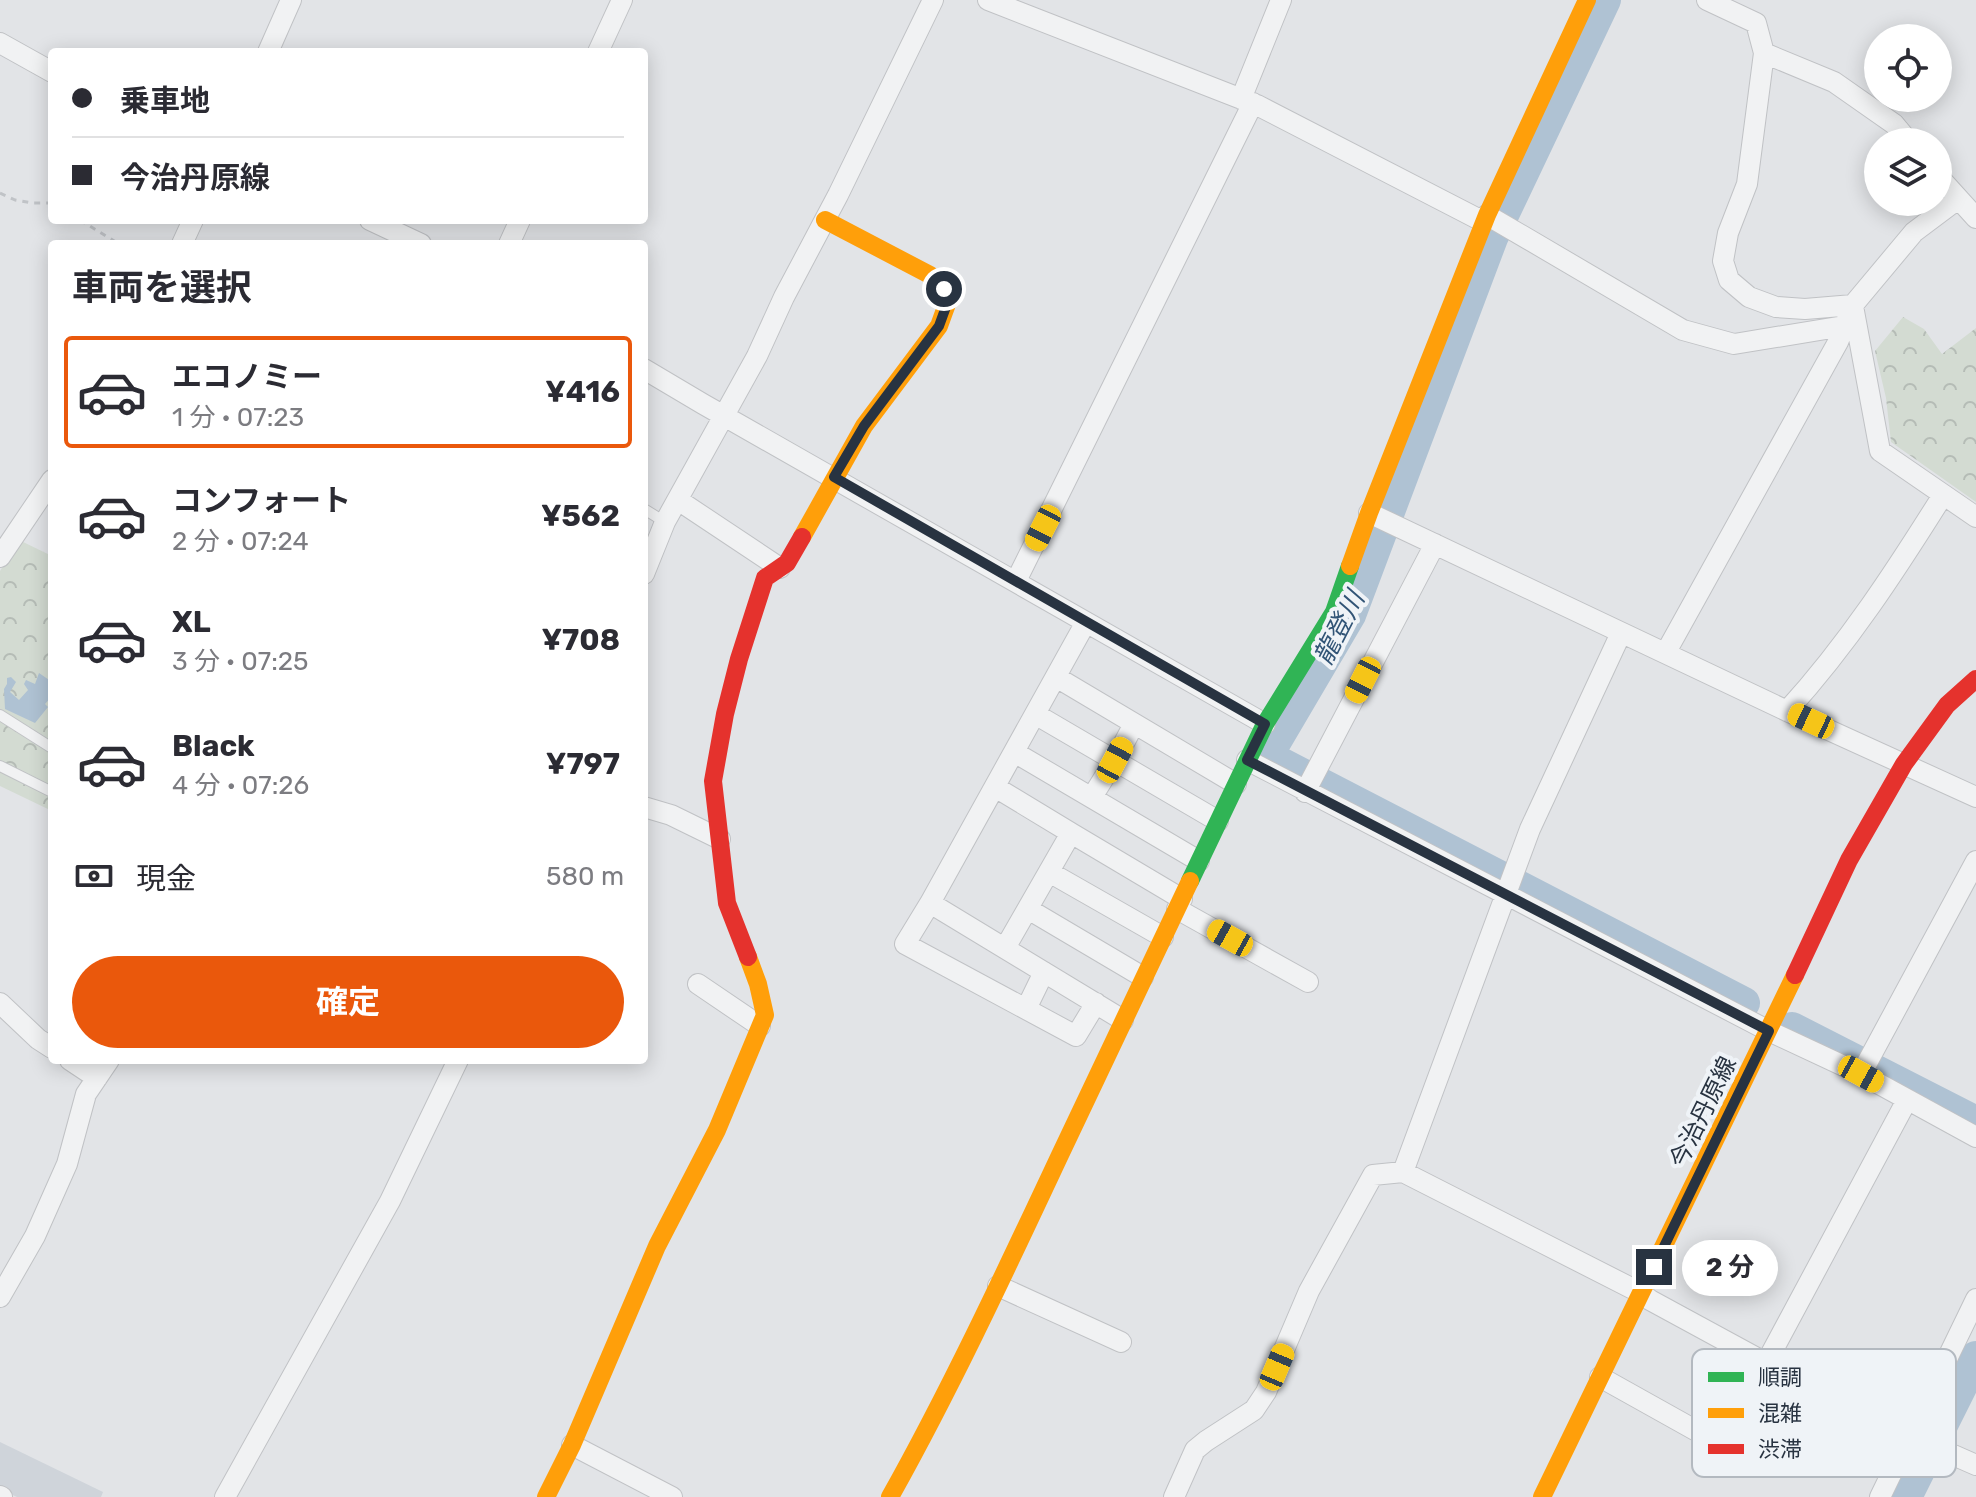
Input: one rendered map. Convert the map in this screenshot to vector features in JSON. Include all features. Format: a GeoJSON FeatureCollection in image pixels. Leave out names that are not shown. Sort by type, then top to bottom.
{"type":"FeatureCollection","features":[{"type":"Feature","properties":{"kind":"street"},"geometry":{"type":"LineString","coordinates":[[270,48],[291,0]]}},
{"type":"Feature","properties":{"kind":"street"},"geometry":{"type":"LineString","coordinates":[[600,48],[622,0]]}},
{"type":"Feature","properties":{"kind":"street"},"geometry":{"type":"LineString","coordinates":[[648,564],[665,522],[725,416],[933,0]]}},
{"type":"Feature","properties":{"kind":"street"},"geometry":{"type":"LineString","coordinates":[[988,0],[1247,101],[1485,219],[1683,330],[1734,344],[1844,326]]}},
{"type":"Feature","properties":{"kind":"street"},"geometry":{"type":"LineString","coordinates":[[1016,581],[1247,101],[1281,0]]}},
{"type":"Feature","properties":{"kind":"street"},"geometry":{"type":"LineString","coordinates":[[890,1497],[927,1431],[998,1286],[1265,724],[1334,612],[1369,513],[1485,219],[1587,0]]}},
{"type":"Feature","properties":{"kind":"street"},"geometry":{"type":"LineString","coordinates":[[1707,0],[1756,23],[1764,53],[1747,184],[1728,233],[1723,261],[1729,280],[1749,297],[1776,307],[1805,309],[1853,305]]}},
{"type":"Feature","properties":{"kind":"street"},"geometry":{"type":"LineString","coordinates":[[0,43],[48,70]]}},
{"type":"Feature","properties":{"kind":"street"},"geometry":{"type":"LineString","coordinates":[[1764,53],[1834,82],[1897,128]]}},
{"type":"Feature","properties":{"kind":"street"},"geometry":{"type":"LineString","coordinates":[[1952,192],[1976,218]]}},
{"type":"Feature","properties":{"kind":"street"},"geometry":{"type":"LineString","coordinates":[[1666,652],[1838,342],[1853,305],[1914,232],[1958,199]]}},
{"type":"Feature","properties":{"kind":"street"},"geometry":{"type":"LineString","coordinates":[[546,1497],[572,1445],[657,1246],[717,1130],[765,1015],[758,984],[727,903],[713,781],[739,659],[765,578],[787,563],[864,426],[939,326],[947,304],[944,289],[930,275],[825,220]]}},
{"type":"Feature","properties":{"kind":"street"},"geometry":{"type":"LineString","coordinates":[[378,224],[412,240]]}},
{"type":"Feature","properties":{"kind":"street"},"geometry":{"type":"LineString","coordinates":[[1853,305],[1880,451],[1976,517]]}},
{"type":"Feature","properties":{"kind":"street"},"geometry":{"type":"LineString","coordinates":[[648,371],[1265,724]]}},
{"type":"Feature","properties":{"kind":"street"},"geometry":{"type":"LineString","coordinates":[[0,557],[48,486]]}},
{"type":"Feature","properties":{"kind":"street"},"geometry":{"type":"LineString","coordinates":[[1787,711],[1822,672],[1865,615],[1943,495]]}},
{"type":"Feature","properties":{"kind":"street"},"geometry":{"type":"LineString","coordinates":[[678,500],[780,568]]}},
{"type":"Feature","properties":{"kind":"street"},"geometry":{"type":"LineString","coordinates":[[1369,513],[1976,797]]}},
{"type":"Feature","properties":{"kind":"street"},"geometry":{"type":"LineString","coordinates":[[1305,792],[1435,544]]}},
{"type":"Feature","properties":{"kind":"street"},"geometry":{"type":"LineString","coordinates":[[1086,622],[905,944],[1076,1036],[1096,1003]]}},
{"type":"Feature","properties":{"kind":"street"},"geometry":{"type":"LineString","coordinates":[[1403,1172],[1530,829],[1621,633]]}},
{"type":"Feature","properties":{"kind":"street"},"geometry":{"type":"LineString","coordinates":[[1056,677],[1236,784]]}},
{"type":"Feature","properties":{"kind":"street","name":"今治丹原線"},"geometry":{"type":"LineString","coordinates":[[1542,1497],[1849,860],[1904,764],[1947,705],[1976,679]]}},
{"type":"Feature","properties":{"kind":"street"},"geometry":{"type":"LineString","coordinates":[[1035,714],[1218,821]]}},
{"type":"Feature","properties":{"kind":"street"},"geometry":{"type":"LineString","coordinates":[[1092,797],[1134,724]]}},
{"type":"Feature","properties":{"kind":"street"},"geometry":{"type":"LineString","coordinates":[[1014,752],[1199,861]]}},
{"type":"Feature","properties":{"kind":"street"},"geometry":{"type":"LineString","coordinates":[[1247,760],[1769,1031],[1861,1074],[1976,1137]]}},
{"type":"Feature","properties":{"kind":"street"},"geometry":{"type":"LineString","coordinates":[[995,787],[1308,982]]}},
{"type":"Feature","properties":{"kind":"street"},"geometry":{"type":"LineString","coordinates":[[648,808],[671,815],[720,839]]}},
{"type":"Feature","properties":{"kind":"street"},"geometry":{"type":"LineString","coordinates":[[1005,948],[1071,833]]}},
{"type":"Feature","properties":{"kind":"street"},"geometry":{"type":"LineString","coordinates":[[1861,1074],[1976,861]]}},
{"type":"Feature","properties":{"kind":"street"},"geometry":{"type":"LineString","coordinates":[[1049,872],[1163,937]]}},
{"type":"Feature","properties":{"kind":"street"},"geometry":{"type":"LineString","coordinates":[[930,903],[1123,1020]]}},
{"type":"Feature","properties":{"kind":"street"},"geometry":{"type":"LineString","coordinates":[[1028,909],[1143,977]]}},
{"type":"Feature","properties":{"kind":"street"},"geometry":{"type":"LineString","coordinates":[[1026,1009],[1044,972]]}},
{"type":"Feature","properties":{"kind":"street"},"geometry":{"type":"LineString","coordinates":[[698,984],[760,1026]]}},
{"type":"Feature","properties":{"kind":"street"},"geometry":{"type":"LineString","coordinates":[[0,1003],[48,1045]]}},
{"type":"Feature","properties":{"kind":"street"},"geometry":{"type":"LineString","coordinates":[[76,1064],[97,1078]]}},
{"type":"Feature","properties":{"kind":"street"},"geometry":{"type":"LineString","coordinates":[[0,1297],[41,1222],[67,1164],[86,1094],[106,1064]]}},
{"type":"Feature","properties":{"kind":"street"},"geometry":{"type":"LineString","coordinates":[[225,1497],[390,1201],[451,1064]]}},
{"type":"Feature","properties":{"kind":"street"},"geometry":{"type":"LineString","coordinates":[[1774,1349],[1907,1100]]}},
{"type":"Feature","properties":{"kind":"street"},"geometry":{"type":"LineString","coordinates":[[1174,1497],[1195,1450],[1254,1410],[1266,1392],[1309,1291],[1373,1175],[1403,1172],[1641,1293],[1740,1349]]}},
{"type":"Feature","properties":{"kind":"street"},"geometry":{"type":"LineString","coordinates":[[998,1286],[1121,1342]]}},
{"type":"Feature","properties":{"kind":"street"},"geometry":{"type":"LineString","coordinates":[[1952,1349],[1976,1299]]}},
{"type":"Feature","properties":{"kind":"street"},"geometry":{"type":"LineString","coordinates":[[1600,1377],[1692,1428]]}},
{"type":"Feature","properties":{"kind":"street"},"geometry":{"type":"LineString","coordinates":[[572,1445],[672,1497]]}},
{"type":"Feature","properties":{"kind":"street"},"geometry":{"type":"LineString","coordinates":[[1956,1456],[1976,1465]]}},
{"type":"Feature","properties":{"kind":"street"},"geometry":{"type":"LineString","coordinates":[[1880,1497],[1890,1477]]}},
{"type":"Feature","properties":{"kind":"lane"},"geometry":{"type":"LineString","coordinates":[[648,511],[665,522]]}},
{"type":"Feature","properties":{"kind":"lane"},"geometry":{"type":"LineString","coordinates":[[0,715],[48,745]]}},
{"type":"Feature","properties":{"kind":"lane"},"geometry":{"type":"LineString","coordinates":[[0,766],[48,790]]}},
{"type":"Feature","properties":{"kind":"path"},"geometry":{"type":"LineString","coordinates":[[0,193],[15,200],[48,203]]}},
{"type":"Feature","properties":{"kind":"path"},"geometry":{"type":"LineString","coordinates":[[86,224],[112,240]]}},
{"type":"Feature","properties":{"kind":"shaded area"},"geometry":{"type":"Polygon","coordinates":[[[0,1442],[103,1492],[101,1497],[17,1497],[0,1489],[0,1442]]]}},
{"type":"Feature","properties":{"kind":"green space"},"geometry":{"type":"Polygon","coordinates":[[[1903,317],[1924,329],[1942,354],[1976,328],[1976,502],[1891,442],[1886,398],[1875,351],[1903,317]]]}},
{"type":"Feature","properties":{"kind":"green space"},"geometry":{"type":"Polygon","coordinates":[[[19,540],[48,554],[48,809],[0,786],[0,571],[19,540]]]}},
{"type":"Feature","properties":{"kind":"water"},"geometry":{"type":"Polygon","coordinates":[[[39,673],[48,679],[48,701],[45,704],[48,707],[35,723],[5,709],[7,678],[11,677],[16,682],[10,692],[19,700],[28,690],[24,684],[26,680],[35,684],[39,673]]]}},
{"type":"Feature","properties":{"kind":"waterway","name":"龍登川"},"geometry":{"type":"LineString","coordinates":[[1605,0],[1492,238],[1350,615],[1267,756],[1744,1003]]}},
{"type":"Feature","properties":{"kind":"waterway","name":"龍登川"},"geometry":{"type":"LineString","coordinates":[[1792,1028],[1976,1122]]}},
{"type":"Feature","properties":{"kind":"waterway","name":"龍登川"},"geometry":{"type":"LineString","coordinates":[[1956,1397],[1976,1357]]}},
{"type":"Feature","properties":{"kind":"waterway","name":"龍登川"},"geometry":{"type":"LineString","coordinates":[[1906,1497],[1916,1477]]}},
{"type":"Feature","properties":{"kind":"traffic: fast"},"geometry":{"type":"LineString","coordinates":[[1190,881],[1265,724],[1334,612],[1350,566]]}},
{"type":"Feature","properties":{"kind":"traffic: slow"},"geometry":{"type":"LineString","coordinates":[[1350,566],[1487,215],[1587,0]]}},
{"type":"Feature","properties":{"kind":"traffic: slow"},"geometry":{"type":"LineString","coordinates":[[802,537],[864,426],[939,326],[947,304],[944,289],[930,275],[825,220]]}},
{"type":"Feature","properties":{"kind":"traffic: slow"},"geometry":{"type":"LineString","coordinates":[[890,1497],[978,1328],[1190,881]]}},
{"type":"Feature","properties":{"kind":"traffic: slow"},"geometry":{"type":"LineString","coordinates":[[546,1497],[572,1445],[657,1246],[717,1130],[765,1015],[748,957]]}},
{"type":"Feature","properties":{"kind":"traffic: slow"},"geometry":{"type":"LineString","coordinates":[[1542,1497],[1795,975]]}},
{"type":"Feature","properties":{"kind":"traffic: jam"},"geometry":{"type":"LineString","coordinates":[[748,957],[727,903],[713,781],[739,659],[765,578],[787,563],[802,537]]}},
{"type":"Feature","properties":{"kind":"traffic: jam"},"geometry":{"type":"LineString","coordinates":[[1795,975],[1849,860],[1904,764],[1947,705],[1976,679]]}},
{"type":"Feature","properties":{"kind":"route"},"geometry":{"type":"LineString","coordinates":[[944,289],[947,304],[939,326],[864,426],[834,477],[1265,724],[1247,760],[1769,1031],[1654,1267]]}}]}
